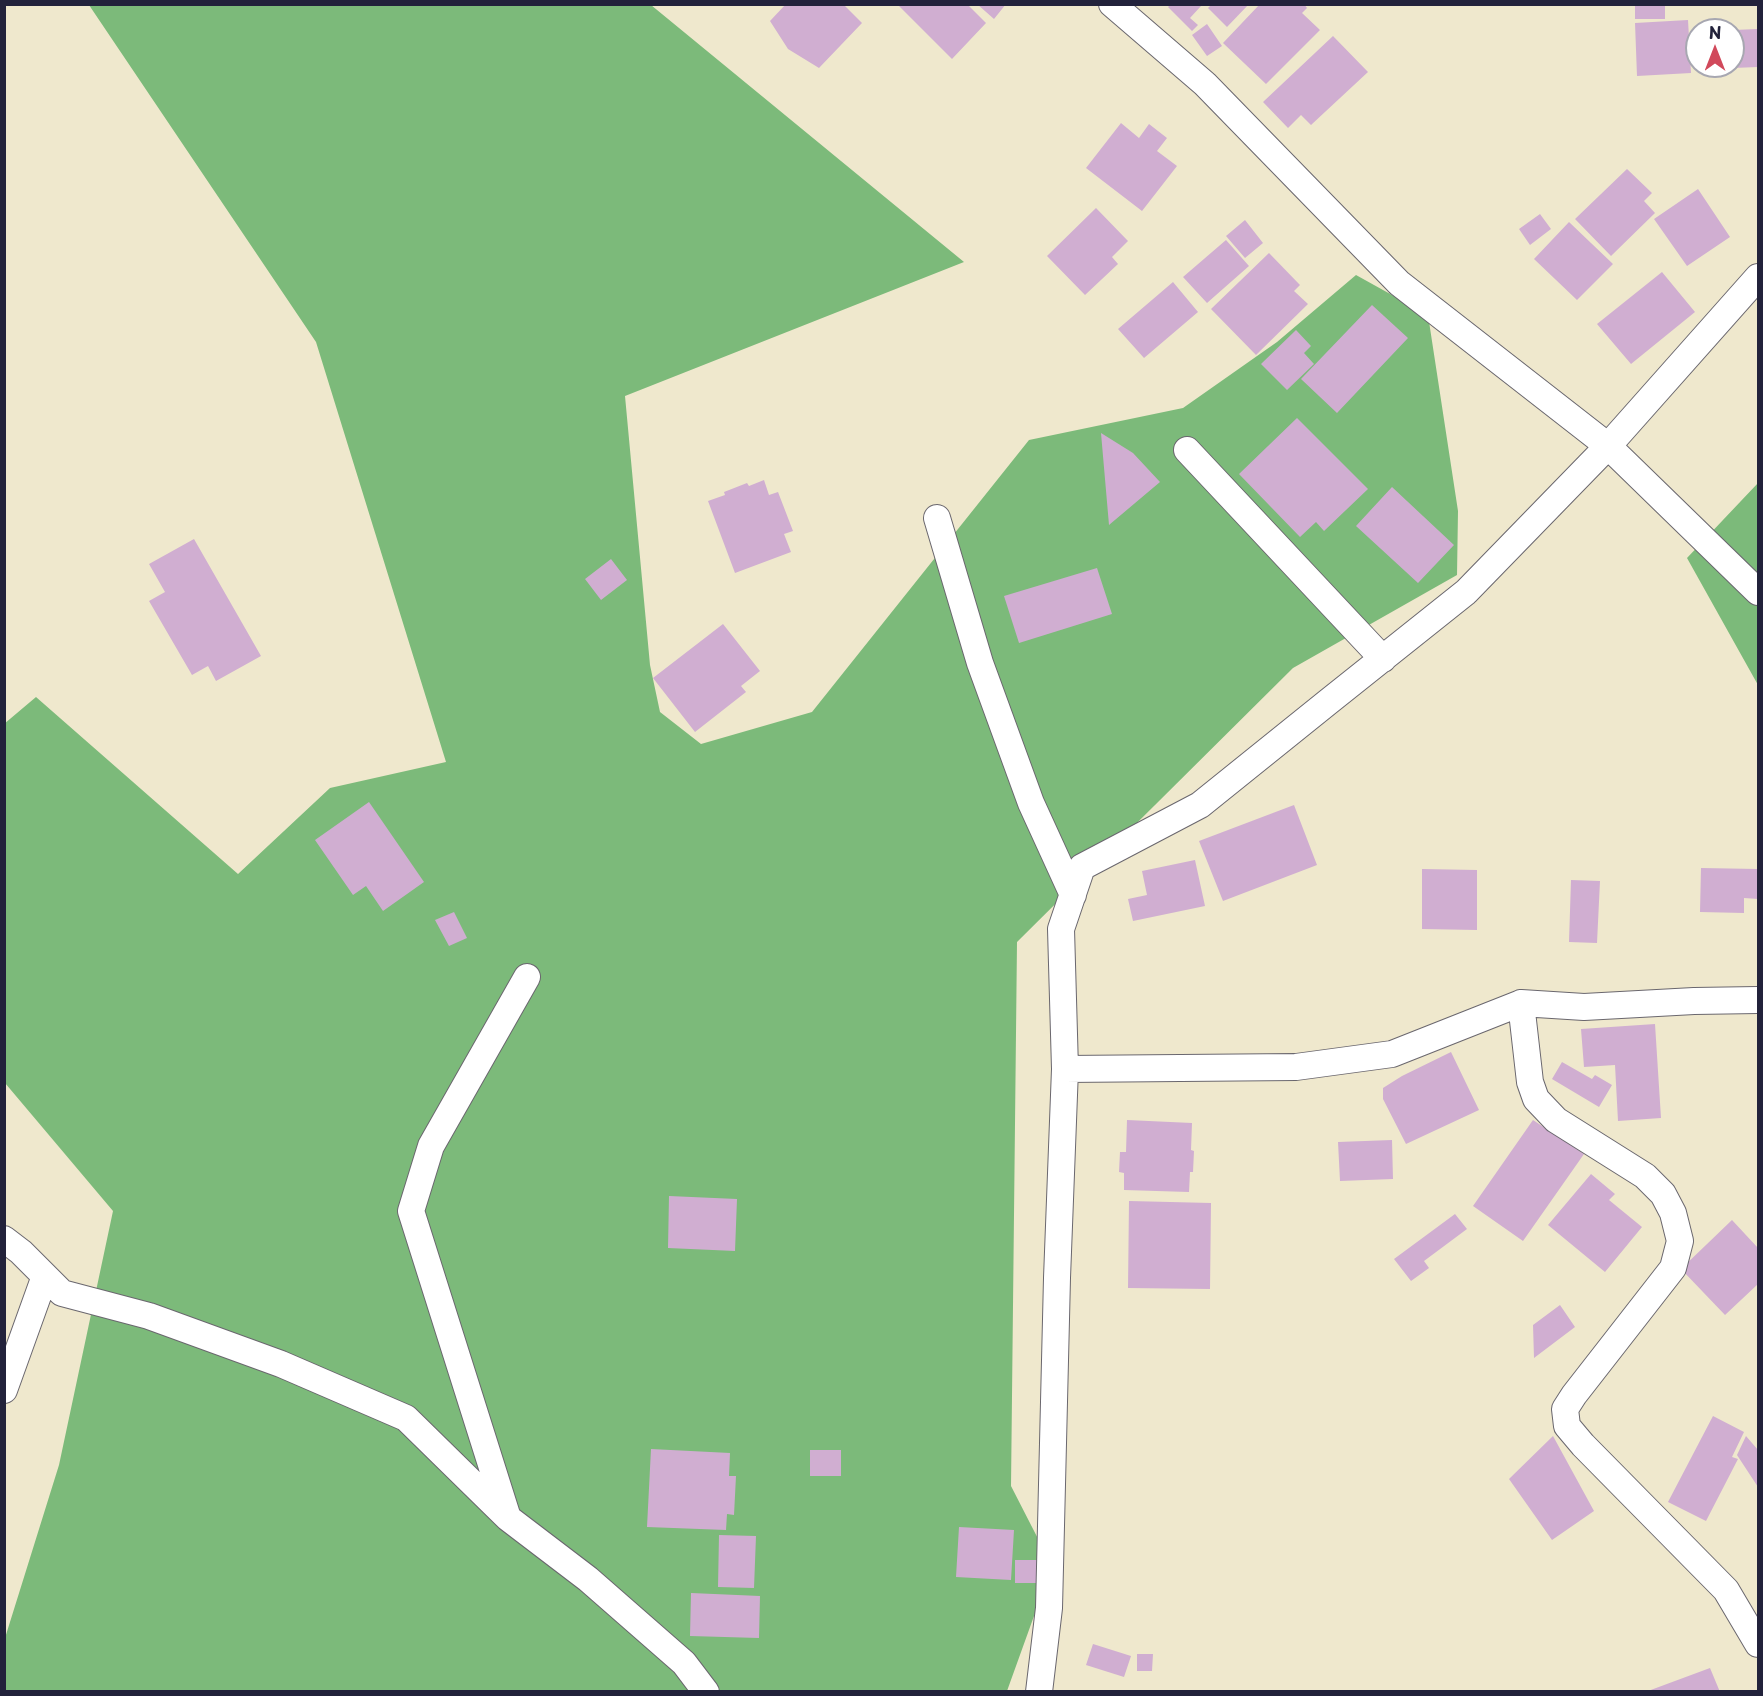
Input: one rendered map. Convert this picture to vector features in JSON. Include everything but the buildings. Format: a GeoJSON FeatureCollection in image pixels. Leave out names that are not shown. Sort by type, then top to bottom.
{"type":"FeatureCollection","features":[{"type":"Feature","properties":{"kind":"street"},"geometry":{"type":"LineString","coordinates":[[1112,4],[1205,84],[1400,283],[1608,446],[1758,592]]}},
{"type":"Feature","properties":{"kind":"street"},"geometry":{"type":"LineString","coordinates":[[1039,1692],[1048,1608],[1065,1069],[1061,929],[1082,867],[1200,805],[1466,592],[1608,446],[1758,277]]}},
{"type":"Feature","properties":{"kind":"street"},"geometry":{"type":"LineString","coordinates":[[1187,450],[1383,659]]}},
{"type":"Feature","properties":{"kind":"street"},"geometry":{"type":"LineString","coordinates":[[937,518],[980,663],[1031,803],[1073,895]]}},
{"type":"Feature","properties":{"kind":"street"},"geometry":{"type":"LineString","coordinates":[[508,1518],[411,1211],[431,1146],[527,977]]}},
{"type":"Feature","properties":{"kind":"street"},"geometry":{"type":"LineString","coordinates":[[1065,1069],[1296,1067],[1392,1054],[1521,1003],[1584,1007],[1694,1000],[1758,1000]]}},
{"type":"Feature","properties":{"kind":"street"},"geometry":{"type":"LineString","coordinates":[[1521,1003],[1530,1082],[1536,1099],[1556,1120],[1651,1182],[1663,1194],[1673,1213],[1680,1241],[1673,1268],[1565,1408],[1567,1426],[1583,1446],[1726,1590],[1758,1644]]}},
{"type":"Feature","properties":{"kind":"street"},"geometry":{"type":"LineString","coordinates":[[4,1239],[21,1252],[62,1293],[149,1316],[281,1364],[406,1418],[508,1518],[588,1579],[684,1663],[706,1692]]}},
{"type":"Feature","properties":{"kind":"street"},"geometry":{"type":"LineString","coordinates":[[4,1390],[45,1276]]}},
{"type":"Feature","properties":{"kind":"green space"},"geometry":{"type":"Polygon","coordinates":[[[89,5],[651,5],[964,262],[625,396],[650,665],[660,712],[701,744],[812,712],[1029,440],[1183,408],[1277,342],[1356,275],[1428,315],[1458,511],[1457,575],[1293,668],[1017,942],[1011,1486],[1052,1566],[1007,1691],[5,1691],[5,1638],[59,1465],[113,1211],[5,1083],[4,724],[36,697],[238,874],[330,788],[446,762],[316,342],[89,5]]]}},
{"type":"Feature","properties":{"kind":"green space"},"geometry":{"type":"Polygon","coordinates":[[[1758,483],[1758,685],[1687,558],[1758,483]]]}}]}
